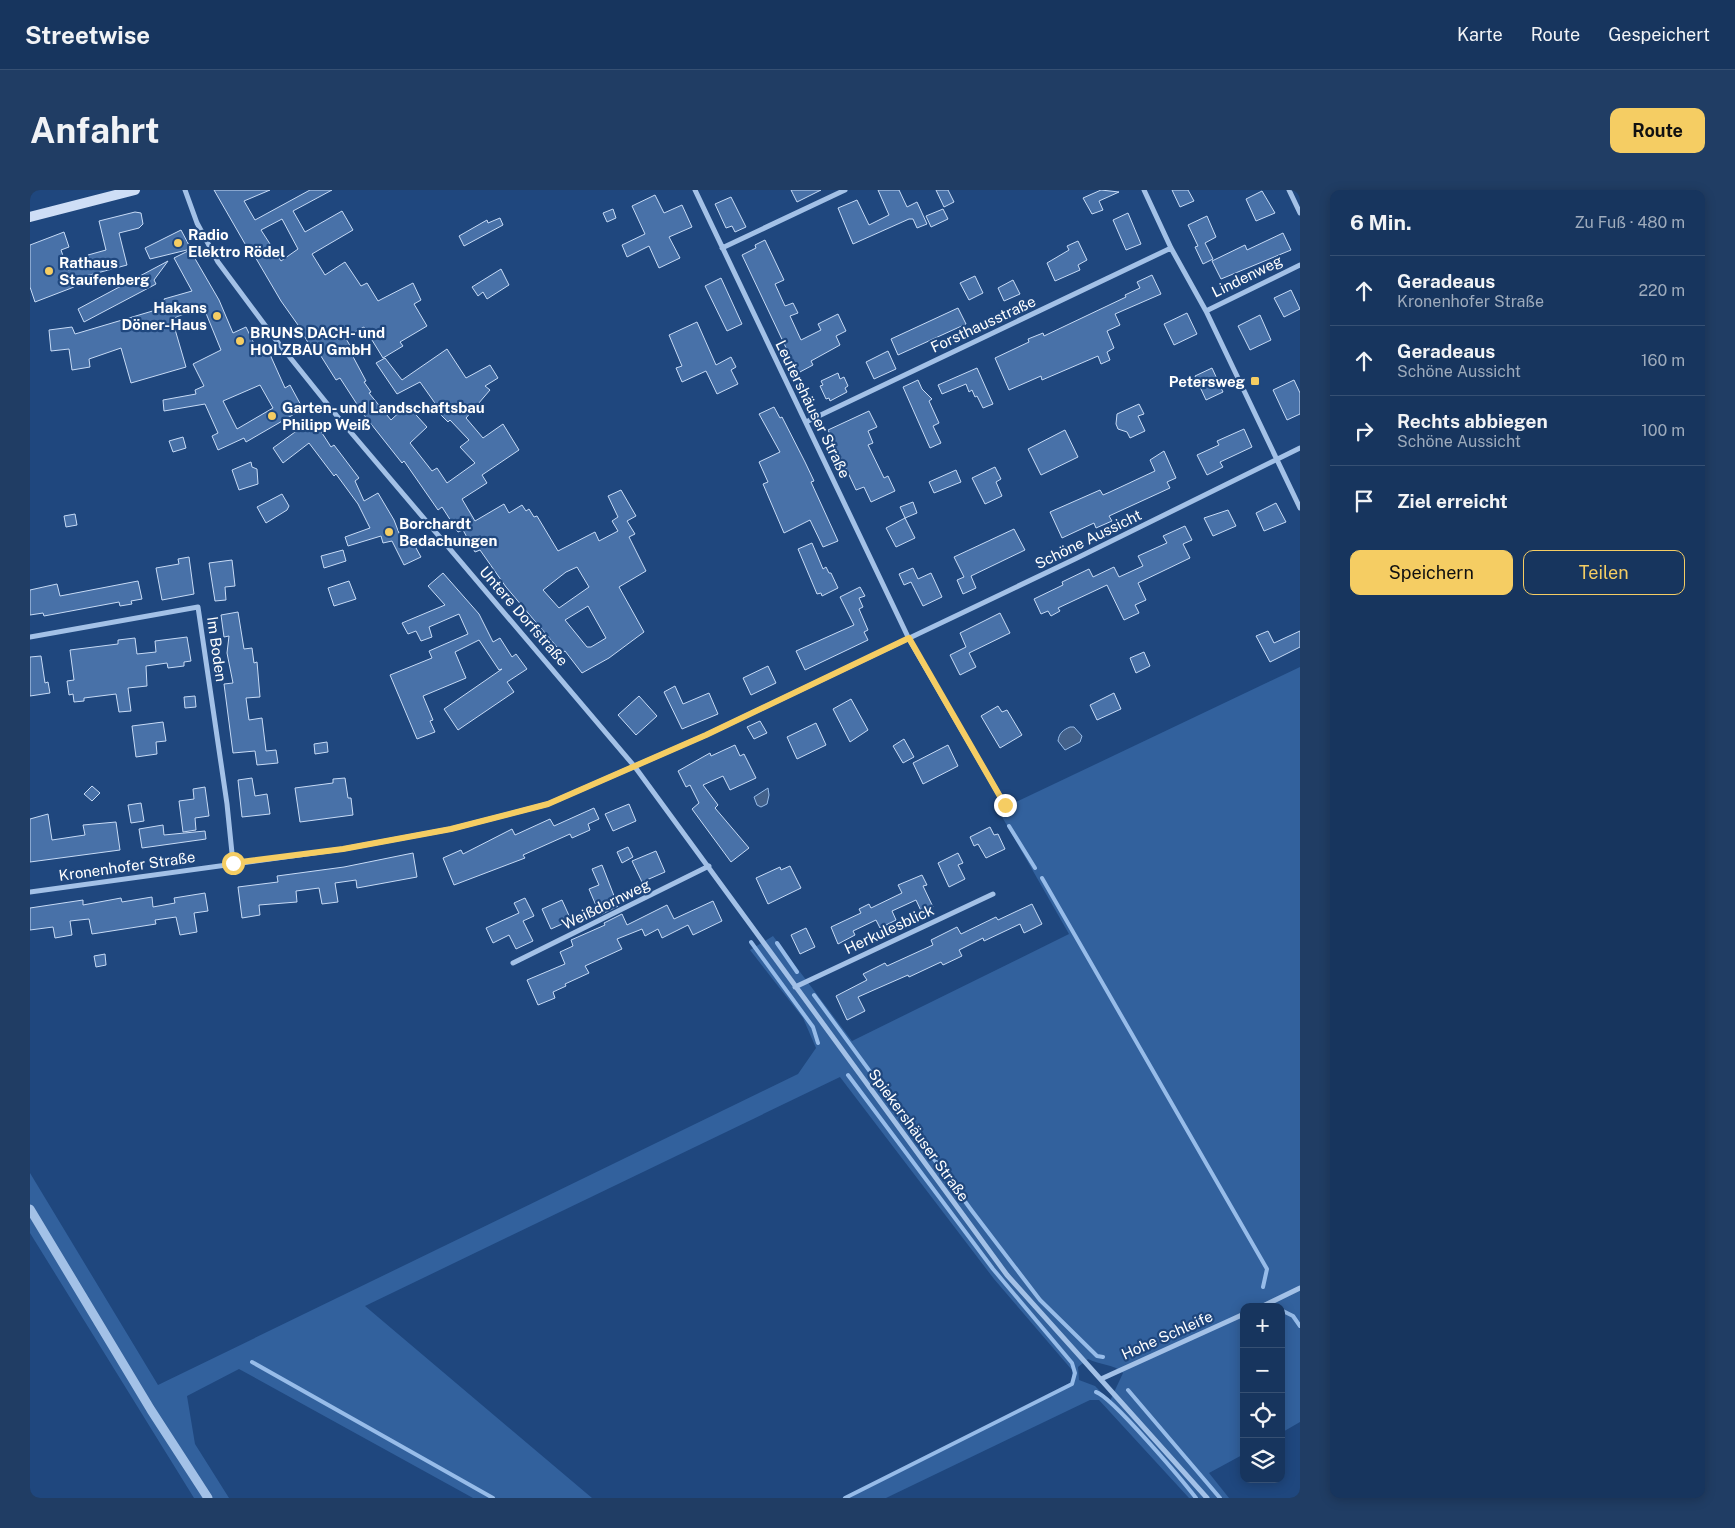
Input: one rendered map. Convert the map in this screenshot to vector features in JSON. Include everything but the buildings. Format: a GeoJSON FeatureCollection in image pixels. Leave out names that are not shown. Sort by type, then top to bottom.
{"type":"FeatureCollection","features":[{"type":"Feature","properties":{"kind":"main road"},"geometry":{"type":"LineString","coordinates":[[30,217],[135,190]]}},
{"type":"Feature","properties":{"kind":"street","name":"Untere Dorfstraße"},"geometry":{"type":"LineString","coordinates":[[185,190],[198,223],[218,262],[266,328],[337,416],[635,767]]}},
{"type":"Feature","properties":{"kind":"street","name":"Leutershäuser Straße"},"geometry":{"type":"LineString","coordinates":[[695,190],[909,638]]}},
{"type":"Feature","properties":{"kind":"street"},"geometry":{"type":"LineString","coordinates":[[722,248],[845,190]]}},
{"type":"Feature","properties":{"kind":"street"},"geometry":{"type":"LineString","coordinates":[[1144,190],[1171,248],[1206,311],[1300,508]]}},
{"type":"Feature","properties":{"kind":"street"},"geometry":{"type":"LineString","coordinates":[[1289,190],[1300,213]]}},
{"type":"Feature","properties":{"kind":"street","name":"Forsthausstraße"},"geometry":{"type":"LineString","coordinates":[[806,422],[1171,248]]}},
{"type":"Feature","properties":{"kind":"street","name":"Lindenweg"},"geometry":{"type":"LineString","coordinates":[[1206,311],[1300,265]]}},
{"type":"Feature","properties":{"kind":"street","name":"Schöne Aussicht"},"geometry":{"type":"LineString","coordinates":[[635,767],[909,638],[1300,448]]}},
{"type":"Feature","properties":{"kind":"street","name":"Im Boden"},"geometry":{"type":"LineString","coordinates":[[30,637],[198,607],[227,804],[233,863]]}},
{"type":"Feature","properties":{"kind":"street"},"geometry":{"type":"LineString","coordinates":[[909,638],[1005,805]]}},
{"type":"Feature","properties":{"kind":"street","name":"Kronenhofer Straße"},"geometry":{"type":"LineString","coordinates":[[30,892],[343,849],[451,829],[548,804],[635,767]]}},
{"type":"Feature","properties":{"kind":"street","name":"Spiekershäuser Straße"},"geometry":{"type":"LineString","coordinates":[[635,767],[1007,1275],[1207,1498]]}},
{"type":"Feature","properties":{"kind":"street","name":"Weißdornweg"},"geometry":{"type":"LineString","coordinates":[[513,963],[709,866]]}},
{"type":"Feature","properties":{"kind":"street","name":"Herkulesblick"},"geometry":{"type":"LineString","coordinates":[[795,987],[993,894]]}},
{"type":"Feature","properties":{"kind":"street"},"geometry":{"type":"LineString","coordinates":[[30,1209],[151,1410],[208,1498]]}},
{"type":"Feature","properties":{"kind":"street"},"geometry":{"type":"LineString","coordinates":[[1269,1303],[1300,1288]]}},
{"type":"Feature","properties":{"kind":"street","name":"Hohe Schleife"},"geometry":{"type":"LineString","coordinates":[[1101,1379],[1240,1316]]}},
{"type":"Feature","properties":{"kind":"shaded area"},"geometry":{"type":"Polygon","coordinates":[[[1300,667],[1300,1422],[1285,1431],[1285,1303],[1240,1303],[1240,1456],[1209,1473],[1229,1498],[1189,1498],[1099,1400],[1090,1400],[886,1498],[842,1498],[1072,1384],[1072,1370],[994,1279],[840,1077],[365,1306],[592,1498],[473,1498],[239,1369],[187,1396],[195,1444],[229,1498],[194,1498],[30,1233],[30,1173],[158,1385],[798,1074],[816,1048],[803,1018],[750,950],[773,936],[852,1041],[1069,934],[1001,815],[1014,803],[1300,667]],[[1088,1359],[1078,1367],[1079,1380],[1095,1386],[1110,1401],[1123,1373],[1115,1368],[1088,1359]]]}},
{"type":"Feature","properties":{"kind":"shaded area"},"geometry":{"type":"Polygon","coordinates":[[[1074,727],[1082,736],[1080,742],[1065,750],[1058,741],[1059,736],[1065,729],[1074,727]]]}},
{"type":"Feature","properties":{"kind":"shaded area"},"geometry":{"type":"Polygon","coordinates":[[[768,788],[767,804],[761,807],[757,805],[754,797],[768,788]]]}},
{"type":"Feature","properties":{"kind":"waterway"},"geometry":{"type":"LineString","coordinates":[[1009,826],[1035,868]]}},
{"type":"Feature","properties":{"kind":"waterway"},"geometry":{"type":"LineString","coordinates":[[1042,878],[1267,1269],[1263,1287]]}},
{"type":"Feature","properties":{"kind":"waterway"},"geometry":{"type":"LineString","coordinates":[[751,942],[813,1027],[818,1043]]}},
{"type":"Feature","properties":{"kind":"waterway"},"geometry":{"type":"LineString","coordinates":[[777,943],[797,972]]}},
{"type":"Feature","properties":{"kind":"waterway"},"geometry":{"type":"LineString","coordinates":[[814,995],[972,1211],[1040,1300],[1097,1356],[1103,1357]]}},
{"type":"Feature","properties":{"kind":"waterway"},"geometry":{"type":"LineString","coordinates":[[845,1498],[1072,1384],[1075,1373],[1072,1363],[993,1269],[848,1075]]}},
{"type":"Feature","properties":{"kind":"waterway"},"geometry":{"type":"LineString","coordinates":[[1285,1312],[1293,1316],[1300,1326]]}},
{"type":"Feature","properties":{"kind":"waterway"},"geometry":{"type":"LineString","coordinates":[[252,1362],[493,1498]]}},
{"type":"Feature","properties":{"kind":"waterway"},"geometry":{"type":"LineString","coordinates":[[1128,1390],[1220,1498]]}},
{"type":"Feature","properties":{"kind":"waterway"},"geometry":{"type":"LineString","coordinates":[[1096,1392],[1104,1397],[1131,1423],[1196,1498]]}},
{"type":"Feature","properties":{"kind":"place","name":"Radio Elektro Rödel"},"geometry":{"type":"Point","coordinates":[178,243]}},
{"type":"Feature","properties":{"kind":"place","name":"Rathaus Staufenberg"},"geometry":{"type":"Point","coordinates":[49,271]}},
{"type":"Feature","properties":{"kind":"place","name":"Hakans Döner-Haus"},"geometry":{"type":"Point","coordinates":[217,316]}},
{"type":"Feature","properties":{"kind":"place","name":"BRUNS DACH- und HOLZBAU GmbH"},"geometry":{"type":"Point","coordinates":[240,341]}},
{"type":"Feature","properties":{"kind":"place","name":"Petersweg"},"geometry":{"type":"Point","coordinates":[1255,381]}},
{"type":"Feature","properties":{"kind":"place","name":"Garten- und Landschaftsbau Philipp Weiß"},"geometry":{"type":"Point","coordinates":[272,416]}},
{"type":"Feature","properties":{"kind":"place","name":"Borchardt Bedachungen"},"geometry":{"type":"Point","coordinates":[389,532]}},
{"type":"Feature","properties":{"kind":"route"},"geometry":{"type":"LineString","coordinates":[[233,863],[343,849],[451,829],[548,804],[706,735],[909,638],[1005,805]]}}]}
